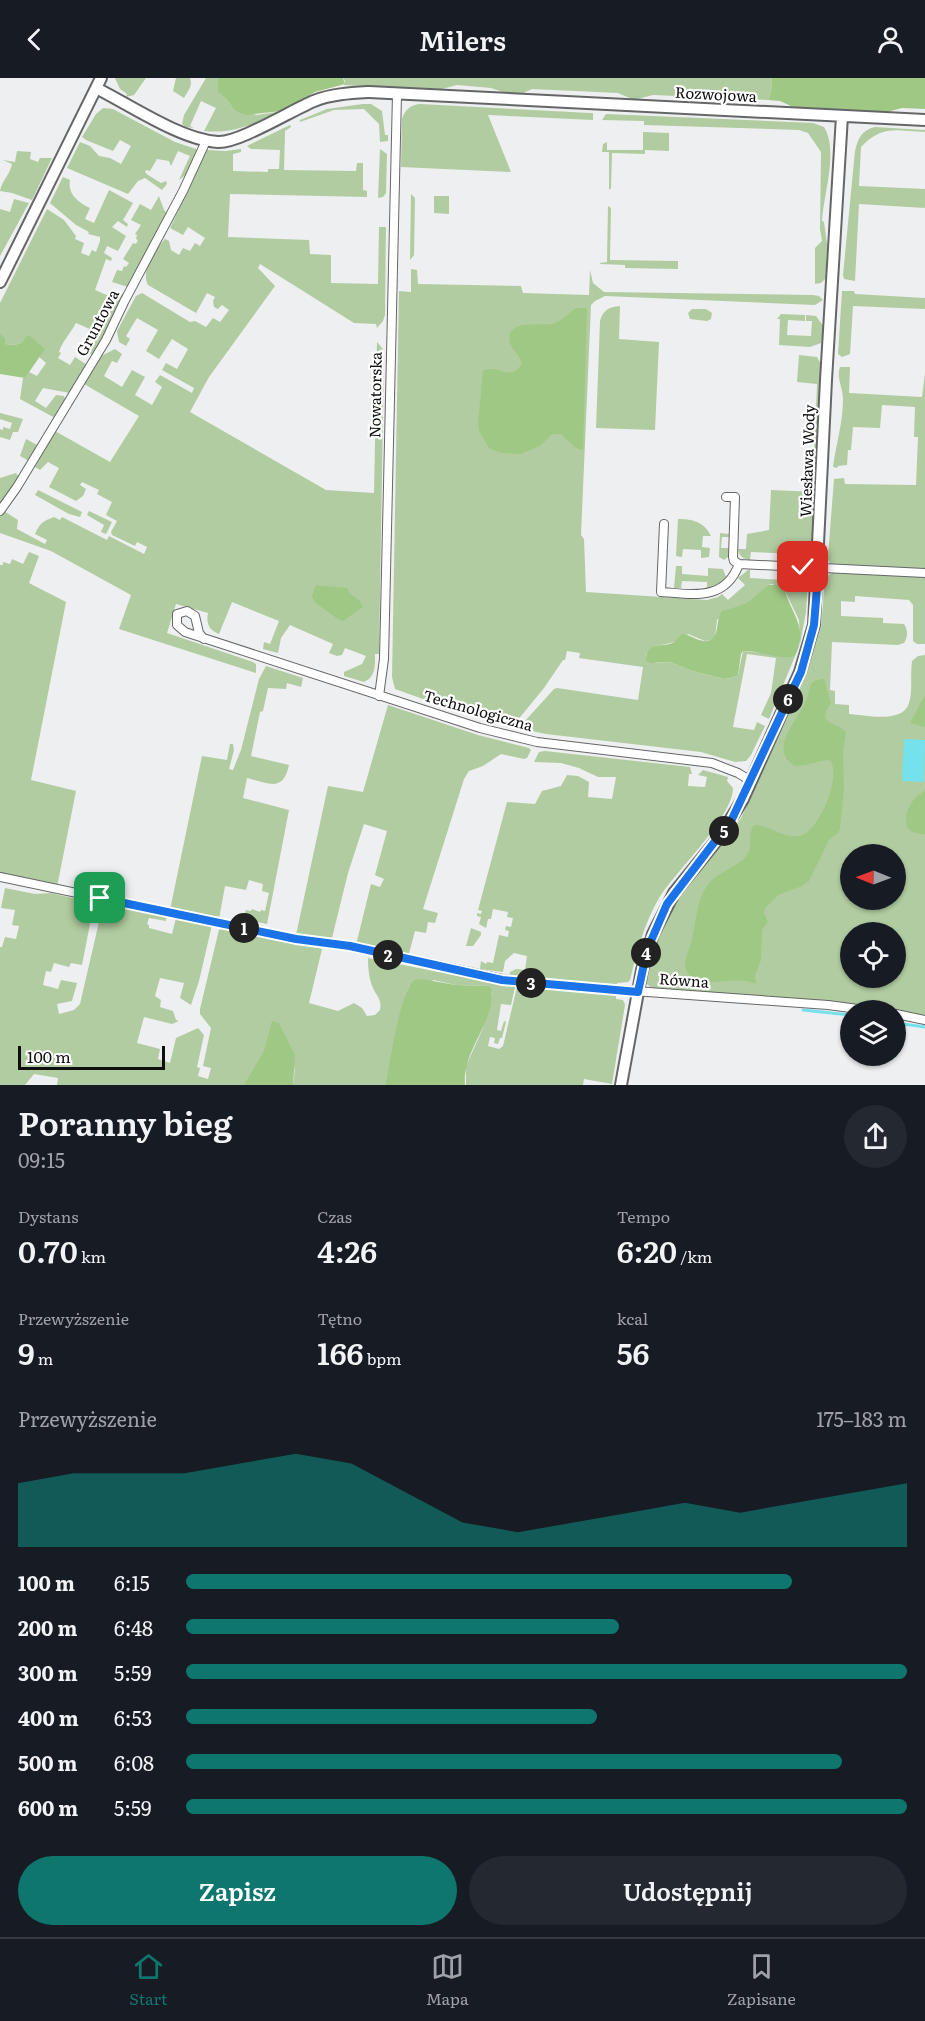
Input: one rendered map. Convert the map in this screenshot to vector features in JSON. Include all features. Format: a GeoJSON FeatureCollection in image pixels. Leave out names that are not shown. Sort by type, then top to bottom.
{"type":"FeatureCollection","features":[{"type":"Feature","properties":{"kind":"street","name":"Rozwojowa"},"geometry":{"type":"LineString","coordinates":[[99,83],[173,128],[206,141],[219,142],[234,140],[316,100],[369,92],[925,120]]}},
{"type":"Feature","properties":{"kind":"street"},"geometry":{"type":"LineString","coordinates":[[0,282],[99,83]]}},
{"type":"Feature","properties":{"kind":"street","name":"Nowatorska"},"geometry":{"type":"LineString","coordinates":[[379,696],[384,669],[397,94]]}},
{"type":"Feature","properties":{"kind":"street","name":"Wiesława Wody"},"geometry":{"type":"LineString","coordinates":[[621,1085],[647,950],[667,904],[732,819],[801,672],[810,644],[817,604],[826,380],[842,116]]}},
{"type":"Feature","properties":{"kind":"street","name":"Gruntowa"},"geometry":{"type":"LineString","coordinates":[[0,511],[29,468],[106,340],[183,191],[206,141]]}},
{"type":"Feature","properties":{"kind":"street"},"geometry":{"type":"LineString","coordinates":[[726,497],[735,497],[733,556],[734,561],[739,564],[925,573]]}},
{"type":"Feature","properties":{"kind":"street"},"geometry":{"type":"LineString","coordinates":[[664,524],[661,592],[706,594],[716,591],[733,577],[739,564]]}},
{"type":"Feature","properties":{"kind":"street","name":"Technologiczna"},"geometry":{"type":"LineString","coordinates":[[204,639],[480,728],[537,742],[712,764],[738,772],[751,781]]}},
{"type":"Feature","properties":{"kind":"street","name":"Równa"},"geometry":{"type":"LineString","coordinates":[[0,877],[296,939],[350,946],[502,980],[840,1007]]}},
{"type":"Feature","properties":{"kind":"street"},"geometry":{"type":"LineString","coordinates":[[906,1016],[925,1020]]}},
{"type":"Feature","properties":{"kind":"green space"},"geometry":{"type":"Polygon","coordinates":[[[115,78],[146,78],[134,95],[126,97],[127,94],[120,89],[115,78]]]}},
{"type":"Feature","properties":{"kind":"green space"},"geometry":{"type":"Polygon","coordinates":[[[176,78],[190,78],[190,86],[184,98],[173,91],[176,78]]]}},
{"type":"Feature","properties":{"kind":"green space"},"geometry":{"type":"Polygon","coordinates":[[[206,78],[218,78],[220,94],[234,110],[257,115],[277,112],[242,128],[204,131],[216,108],[201,101],[190,126],[194,128],[186,127],[182,124],[184,115],[206,78]]]}},
{"type":"Feature","properties":{"kind":"green space"},"geometry":{"type":"Polygon","coordinates":[[[218,78],[343,78],[345,84],[315,92],[282,111],[246,115],[234,110],[220,94],[218,78]]]}},
{"type":"Feature","properties":{"kind":"green space"},"geometry":{"type":"Polygon","coordinates":[[[343,78],[772,78],[768,100],[653,95],[634,100],[618,93],[532,89],[521,94],[457,85],[438,90],[344,85],[343,78]]]}},
{"type":"Feature","properties":{"kind":"green space"},"geometry":{"type":"Polygon","coordinates":[[[772,78],[925,78],[925,109],[902,108],[887,112],[793,107],[780,101],[768,100],[772,78]]]}},
{"type":"Feature","properties":{"kind":"green space"},"geometry":{"type":"Polygon","coordinates":[[[371,104],[382,111],[388,141],[380,142],[379,124],[364,109],[334,110],[300,122],[300,120],[327,109],[371,104]]]}},
{"type":"Feature","properties":{"kind":"green space"},"geometry":{"type":"Polygon","coordinates":[[[420,104],[593,113],[593,120],[488,115],[511,172],[401,167],[402,119],[408,108],[420,104]]]}},
{"type":"Feature","properties":{"kind":"green space"},"geometry":{"type":"Polygon","coordinates":[[[103,108],[113,109],[175,142],[196,149],[188,173],[179,180],[190,156],[178,151],[171,166],[169,161],[157,159],[150,171],[145,172],[161,183],[166,181],[167,184],[162,190],[145,178],[138,181],[128,194],[67,168],[80,142],[90,146],[99,156],[110,158],[121,164],[131,146],[120,140],[113,151],[82,137],[96,114],[103,108]]]}},
{"type":"Feature","properties":{"kind":"green space"},"geometry":{"type":"Polygon","coordinates":[[[606,114],[813,123],[824,127],[830,148],[829,174],[822,221],[827,244],[826,278],[821,283],[815,284],[815,248],[822,241],[820,229],[821,152],[808,133],[799,130],[644,125],[644,121],[602,120],[606,114]]]}},
{"type":"Feature","properties":{"kind":"green space"},"geometry":{"type":"Polygon","coordinates":[[[290,125],[291,127],[285,131],[284,170],[356,171],[357,163],[363,163],[363,190],[367,191],[367,197],[230,194],[228,237],[309,240],[310,254],[331,255],[331,283],[378,284],[379,227],[386,227],[385,315],[383,321],[377,328],[376,324],[354,323],[260,264],[258,268],[275,286],[209,377],[190,412],[326,490],[374,493],[377,342],[382,348],[384,355],[379,654],[375,654],[373,674],[364,682],[344,676],[344,672],[362,664],[366,656],[345,648],[342,655],[329,653],[333,644],[290,625],[281,638],[278,653],[263,649],[264,642],[270,644],[279,621],[232,602],[219,634],[209,626],[208,613],[176,604],[167,633],[253,662],[256,664],[256,673],[119,629],[131,595],[51,551],[0,533],[0,515],[4,511],[18,520],[17,529],[45,544],[47,540],[35,534],[39,527],[47,520],[54,517],[60,520],[62,517],[107,540],[109,536],[144,554],[147,547],[137,542],[135,546],[112,535],[111,532],[117,521],[106,515],[112,502],[97,494],[99,490],[82,482],[80,485],[86,489],[83,496],[76,501],[49,487],[59,468],[48,462],[40,470],[35,467],[55,431],[110,462],[139,416],[84,384],[101,356],[115,349],[122,354],[117,363],[112,361],[104,376],[122,387],[132,370],[145,377],[135,395],[152,405],[162,387],[155,382],[160,375],[192,393],[194,388],[162,370],[166,363],[177,369],[188,349],[172,339],[159,359],[146,351],[158,330],[137,318],[126,336],[130,339],[126,346],[119,342],[117,331],[136,296],[142,293],[190,322],[195,321],[206,327],[213,318],[220,322],[229,310],[222,305],[218,309],[214,307],[215,297],[207,293],[196,313],[148,285],[147,267],[165,239],[169,241],[171,250],[179,255],[183,248],[190,251],[195,243],[200,246],[205,238],[188,227],[183,235],[170,228],[207,150],[241,149],[241,152],[233,154],[233,171],[268,172],[268,169],[279,169],[280,150],[251,149],[247,146],[290,125]]]}},
{"type":"Feature","properties":{"kind":"green space"},"geometry":{"type":"Polygon","coordinates":[[[875,127],[925,130],[925,132],[890,130],[869,140],[861,147],[859,186],[925,189],[925,208],[859,204],[855,281],[844,279],[843,275],[855,151],[861,135],[875,127]]]}},
{"type":"Feature","properties":{"kind":"green space"},"geometry":{"type":"Polygon","coordinates":[[[643,132],[669,133],[669,151],[645,150],[645,154],[612,153],[611,188],[609,190],[609,152],[602,152],[603,144],[607,142],[607,150],[643,150],[643,132]]]}},
{"type":"Feature","properties":{"kind":"green space"},"geometry":{"type":"Polygon","coordinates":[[[380,149],[387,154],[386,193],[383,197],[378,198],[380,149]]]}},
{"type":"Feature","properties":{"kind":"green space"},"geometry":{"type":"Polygon","coordinates":[[[17,151],[31,152],[30,159],[38,162],[40,158],[52,158],[32,200],[0,191],[12,164],[3,160],[15,162],[17,151]]]}},
{"type":"Feature","properties":{"kind":"green space"},"geometry":{"type":"Polygon","coordinates":[[[63,177],[70,180],[72,194],[90,208],[85,219],[94,223],[109,190],[133,203],[123,220],[128,224],[127,227],[118,221],[112,227],[126,236],[118,251],[107,246],[104,253],[112,258],[111,261],[106,259],[95,290],[109,296],[111,292],[124,294],[101,344],[93,356],[86,350],[87,343],[85,342],[92,330],[76,323],[62,345],[58,358],[70,365],[75,357],[87,365],[70,393],[43,388],[35,401],[46,408],[56,395],[64,396],[65,399],[55,418],[20,399],[23,378],[29,372],[37,376],[46,363],[23,342],[15,345],[5,344],[0,334],[0,303],[47,209],[64,220],[76,236],[75,239],[84,243],[81,253],[89,256],[92,250],[96,252],[100,237],[88,234],[89,232],[76,225],[50,203],[63,177]]]}},
{"type":"Feature","properties":{"kind":"green space"},"geometry":{"type":"Polygon","coordinates":[[[411,194],[415,198],[414,255],[410,260],[411,194]]]}},
{"type":"Feature","properties":{"kind":"green space"},"geometry":{"type":"Polygon","coordinates":[[[159,196],[167,213],[128,287],[112,282],[117,270],[122,271],[129,263],[123,259],[133,243],[136,244],[138,240],[135,234],[141,225],[131,220],[140,204],[151,210],[159,196]]]}},
{"type":"Feature","properties":{"kind":"green space"},"geometry":{"type":"Polygon","coordinates":[[[434,196],[449,196],[449,214],[434,213],[434,196]]]}},
{"type":"Feature","properties":{"kind":"green space"},"geometry":{"type":"Polygon","coordinates":[[[14,199],[29,203],[0,256],[0,209],[10,212],[14,199]]]}},
{"type":"Feature","properties":{"kind":"green space"},"geometry":{"type":"Polygon","coordinates":[[[608,206],[611,208],[610,260],[678,261],[678,269],[625,268],[625,265],[600,264],[607,262],[608,206]]]}},
{"type":"Feature","properties":{"kind":"green space"},"geometry":{"type":"Polygon","coordinates":[[[411,269],[417,270],[418,284],[521,286],[523,293],[589,295],[590,270],[593,283],[604,292],[813,295],[823,300],[815,305],[605,296],[591,305],[581,535],[584,539],[586,592],[707,600],[722,594],[728,600],[745,585],[738,578],[748,570],[750,570],[750,578],[785,580],[786,571],[798,572],[798,576],[808,580],[806,612],[800,644],[799,620],[785,591],[772,584],[744,606],[728,610],[717,620],[715,637],[711,640],[705,641],[688,634],[674,642],[652,648],[646,657],[656,663],[670,662],[692,671],[724,679],[738,675],[743,651],[795,656],[798,649],[769,719],[761,715],[771,693],[776,658],[747,654],[733,727],[754,730],[757,722],[765,726],[746,761],[735,762],[701,752],[546,734],[522,729],[525,721],[557,688],[638,700],[643,667],[579,658],[580,653],[567,651],[565,660],[512,727],[395,689],[392,677],[399,291],[411,292],[411,269]]]}},
{"type":"Feature","properties":{"kind":"green space"},"geometry":{"type":"Polygon","coordinates":[[[842,291],[854,291],[855,294],[925,298],[925,309],[853,306],[850,354],[842,357],[838,354],[842,291]]]}},
{"type":"Feature","properties":{"kind":"green space"},"geometry":{"type":"Polygon","coordinates":[[[620,306],[619,339],[659,342],[655,430],[596,428],[600,321],[607,310],[620,306]]]}},
{"type":"Feature","properties":{"kind":"green space"},"geometry":{"type":"Polygon","coordinates":[[[576,308],[587,310],[583,450],[576,448],[561,434],[551,435],[541,445],[521,454],[501,453],[489,448],[479,431],[478,423],[483,371],[494,369],[512,372],[517,369],[522,364],[510,343],[513,330],[525,325],[555,323],[576,308]]]}},
{"type":"Feature","properties":{"kind":"green space"},"geometry":{"type":"Polygon","coordinates":[[[692,309],[706,309],[712,313],[711,319],[707,321],[690,319],[688,313],[692,309]]]}},
{"type":"Feature","properties":{"kind":"green space"},"geometry":{"type":"Polygon","coordinates":[[[781,314],[805,315],[805,321],[788,320],[787,335],[811,336],[812,321],[806,321],[806,315],[816,316],[824,327],[821,343],[810,347],[779,345],[780,319],[777,319],[781,314]]]}},
{"type":"Feature","properties":{"kind":"green space"},"geometry":{"type":"Polygon","coordinates":[[[0,334],[5,338],[5,344],[15,345],[23,342],[26,336],[30,336],[45,349],[25,378],[0,374],[0,334]]]}},
{"type":"Feature","properties":{"kind":"green space"},"geometry":{"type":"Polygon","coordinates":[[[799,355],[817,357],[822,366],[818,454],[814,459],[811,455],[814,455],[817,384],[797,382],[799,355]]]}},
{"type":"Feature","properties":{"kind":"green space"},"geometry":{"type":"Polygon","coordinates":[[[840,367],[850,367],[849,393],[922,397],[925,373],[925,569],[831,564],[825,556],[828,556],[834,479],[844,478],[845,484],[916,485],[918,437],[914,437],[915,407],[882,405],[880,428],[853,427],[847,465],[833,467],[843,408],[840,367]]]}},
{"type":"Feature","properties":{"kind":"green space"},"geometry":{"type":"Polygon","coordinates":[[[0,413],[23,419],[18,432],[13,432],[10,440],[0,437],[0,429],[3,430],[3,427],[10,429],[12,423],[0,419],[0,413]]]}},
{"type":"Feature","properties":{"kind":"green space"},"geometry":{"type":"Polygon","coordinates":[[[26,439],[39,446],[29,461],[20,456],[26,439]]]}},
{"type":"Feature","properties":{"kind":"green space"},"geometry":{"type":"Polygon","coordinates":[[[16,473],[19,477],[0,507],[0,478],[16,473]]]}},
{"type":"Feature","properties":{"kind":"green space"},"geometry":{"type":"Polygon","coordinates":[[[38,490],[82,512],[80,517],[69,514],[35,495],[38,490]]]}},
{"type":"Feature","properties":{"kind":"green space"},"geometry":{"type":"Polygon","coordinates":[[[771,490],[815,492],[814,545],[810,545],[810,555],[807,558],[798,558],[797,554],[751,552],[750,560],[739,554],[738,549],[746,549],[747,534],[769,530],[771,490]]]}},
{"type":"Feature","properties":{"kind":"green space"},"geometry":{"type":"Polygon","coordinates":[[[89,511],[112,522],[106,534],[101,532],[104,525],[87,515],[89,511]]]}},
{"type":"Feature","properties":{"kind":"green space"},"geometry":{"type":"Polygon","coordinates":[[[678,519],[698,522],[705,527],[711,536],[703,536],[702,547],[710,548],[709,557],[701,558],[701,550],[683,549],[682,557],[676,556],[678,519]]]}},
{"type":"Feature","properties":{"kind":"green space"},"geometry":{"type":"Polygon","coordinates":[[[720,533],[729,534],[729,537],[722,537],[721,548],[729,548],[728,557],[724,560],[719,557],[720,533]]]}},
{"type":"Feature","properties":{"kind":"green space"},"geometry":{"type":"Polygon","coordinates":[[[29,552],[39,556],[29,583],[66,602],[31,780],[76,791],[57,887],[0,875],[0,565],[3,565],[3,562],[10,564],[12,559],[23,564],[29,552]]]}},
{"type":"Feature","properties":{"kind":"green space"},"geometry":{"type":"Polygon","coordinates":[[[676,566],[682,566],[682,574],[708,576],[708,568],[723,569],[726,577],[715,588],[707,590],[707,582],[682,581],[681,588],[674,588],[676,566]]]}},
{"type":"Feature","properties":{"kind":"green space"},"geometry":{"type":"Polygon","coordinates":[[[832,573],[925,577],[925,644],[917,644],[913,641],[913,605],[909,600],[855,596],[855,602],[841,601],[841,616],[883,618],[883,623],[904,624],[907,636],[904,643],[898,645],[832,642],[830,690],[835,691],[835,704],[849,705],[849,714],[883,717],[899,714],[909,703],[912,661],[918,656],[925,655],[925,1017],[906,1013],[906,1000],[840,1000],[840,1004],[663,990],[650,987],[646,983],[654,946],[668,914],[693,878],[727,839],[741,818],[804,681],[821,627],[825,578],[832,573]]]}},
{"type":"Feature","properties":{"kind":"green space"},"geometry":{"type":"Polygon","coordinates":[[[316,585],[347,588],[363,607],[343,621],[338,619],[314,602],[312,595],[316,585]]]}},
{"type":"Feature","properties":{"kind":"green space"},"geometry":{"type":"Polygon","coordinates":[[[768,585],[776,585],[785,591],[798,622],[800,638],[795,656],[783,657],[743,651],[738,675],[724,679],[692,671],[670,662],[650,663],[646,661],[647,654],[652,647],[674,642],[682,634],[702,641],[713,638],[722,611],[748,602],[768,585]]]}},
{"type":"Feature","properties":{"kind":"green space"},"geometry":{"type":"Polygon","coordinates":[[[266,666],[303,678],[301,687],[287,683],[286,689],[268,688],[263,711],[260,712],[251,756],[289,765],[283,780],[274,784],[247,778],[243,798],[289,810],[267,924],[243,919],[246,910],[265,911],[269,893],[262,891],[263,884],[249,880],[246,890],[225,886],[219,919],[170,910],[202,756],[227,760],[230,744],[233,744],[234,750],[229,769],[233,770],[241,750],[259,679],[266,666]]]}},
{"type":"Feature","properties":{"kind":"green space"},"geometry":{"type":"Polygon","coordinates":[[[824,679],[831,703],[825,715],[826,719],[846,732],[843,751],[844,789],[840,829],[829,840],[809,881],[778,895],[765,908],[764,912],[768,922],[762,930],[761,960],[755,976],[756,984],[739,980],[711,982],[695,979],[686,971],[685,962],[699,902],[710,882],[744,859],[749,852],[754,825],[788,836],[799,836],[807,833],[821,815],[833,778],[830,760],[795,766],[787,759],[784,744],[812,683],[824,679]]]}},
{"type":"Feature","properties":{"kind":"green space"},"geometry":{"type":"Polygon","coordinates":[[[925,695],[925,727],[910,723],[925,695]]]}},
{"type":"Feature","properties":{"kind":"green space"},"geometry":{"type":"Polygon","coordinates":[[[388,705],[531,750],[524,759],[501,754],[483,766],[469,771],[464,779],[423,909],[438,913],[435,923],[428,922],[426,933],[415,931],[408,957],[356,945],[371,884],[380,887],[384,879],[375,875],[387,831],[364,824],[348,873],[331,942],[296,935],[328,786],[363,792],[388,705]]]}},
{"type":"Feature","properties":{"kind":"green space"},"geometry":{"type":"Polygon","coordinates":[[[539,752],[690,767],[692,774],[689,774],[688,786],[705,787],[707,777],[698,775],[703,770],[728,777],[727,781],[733,788],[731,800],[724,814],[659,898],[645,928],[630,980],[617,983],[617,986],[535,980],[535,970],[530,969],[527,981],[509,978],[510,972],[516,969],[525,970],[527,956],[514,953],[505,961],[503,972],[480,969],[481,961],[486,964],[487,962],[493,963],[499,935],[508,937],[509,931],[505,930],[506,926],[511,927],[513,918],[507,917],[508,912],[493,909],[486,928],[479,924],[481,917],[477,916],[477,913],[481,914],[482,911],[478,910],[507,802],[535,804],[542,791],[561,786],[567,775],[578,776],[589,782],[588,797],[612,799],[616,777],[598,777],[561,763],[534,762],[539,752]]]}},
{"type":"Feature","properties":{"kind":"green space"},"geometry":{"type":"Polygon","coordinates":[[[925,790],[925,834],[918,834],[909,829],[906,816],[912,802],[925,790]]]}},
{"type":"Feature","properties":{"kind":"green space"},"geometry":{"type":"Polygon","coordinates":[[[5,888],[35,894],[51,893],[94,903],[82,965],[71,963],[69,967],[54,963],[51,972],[46,971],[43,985],[58,989],[61,980],[77,983],[72,1001],[57,1004],[59,1014],[74,1010],[80,1004],[102,909],[111,910],[113,906],[166,917],[166,921],[149,918],[147,924],[149,928],[172,934],[176,918],[212,925],[191,1005],[180,998],[184,983],[160,978],[155,996],[161,1000],[160,1007],[173,1011],[176,1020],[179,1021],[172,1024],[144,1017],[137,1043],[160,1049],[158,1059],[170,1063],[176,1038],[198,1028],[204,1035],[197,1067],[200,1068],[198,1076],[208,1079],[211,1068],[203,1066],[211,1028],[200,1014],[200,1009],[219,930],[223,928],[322,949],[309,1003],[338,1011],[354,1003],[362,1008],[367,1016],[375,1015],[380,1010],[380,1001],[370,977],[368,958],[515,987],[511,1005],[501,1004],[497,1030],[501,1031],[504,1021],[506,1022],[502,1038],[498,1044],[494,1043],[495,1038],[490,1037],[488,1046],[499,1049],[503,1046],[517,987],[616,994],[616,999],[623,1000],[625,1005],[612,1084],[584,1079],[583,1085],[466,1085],[466,1066],[483,1028],[492,993],[488,986],[456,985],[433,980],[391,1061],[385,1085],[293,1085],[295,1067],[290,1085],[57,1085],[58,1078],[34,1074],[25,1085],[0,1085],[0,947],[5,937],[16,939],[19,926],[12,925],[15,910],[1,908],[5,888]]]}},
{"type":"Feature","properties":{"kind":"green space"},"geometry":{"type":"Polygon","coordinates":[[[471,928],[481,932],[481,935],[473,946],[466,946],[471,928]]]}},
{"type":"Feature","properties":{"kind":"green space"},"geometry":{"type":"Polygon","coordinates":[[[414,980],[491,988],[489,1012],[469,1059],[465,1085],[385,1085],[403,1002],[414,980]]]}},
{"type":"Feature","properties":{"kind":"green space"},"geometry":{"type":"Polygon","coordinates":[[[272,1021],[279,1023],[295,1055],[293,1085],[244,1085],[264,1051],[272,1021]]]}},
{"type":"Feature","properties":{"kind":"water"},"geometry":{"type":"Polygon","coordinates":[[[904,739],[925,740],[924,782],[902,781],[904,739]]]}},
{"type":"Feature","properties":{"kind":"waterway"},"geometry":{"type":"LineString","coordinates":[[803,1010],[840,1014]]}},
{"type":"Feature","properties":{"kind":"waterway"},"geometry":{"type":"LineString","coordinates":[[906,1024],[925,1027]]}},
{"type":"Feature","properties":{"kind":"route"},"geometry":{"type":"LineString","coordinates":[[100,898],[296,939],[350,946],[502,980],[638,992],[652,934],[667,904],[732,819],[801,672],[814,625],[818,575],[818,567],[803,567]]}}]}
